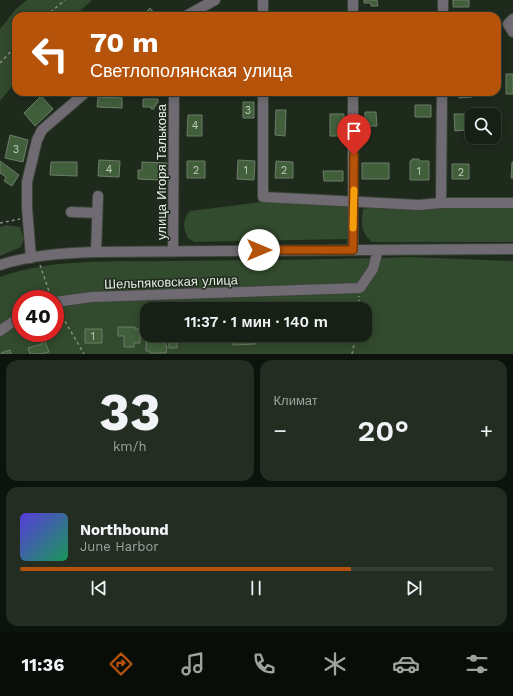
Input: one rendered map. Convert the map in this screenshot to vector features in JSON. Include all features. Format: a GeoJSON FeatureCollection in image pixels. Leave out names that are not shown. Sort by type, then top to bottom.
{"type":"FeatureCollection","features":[{"type":"Feature","properties":{"kind":"street"},"geometry":{"type":"LineString","coordinates":[[193,12],[215,0]]}},
{"type":"Feature","properties":{"kind":"street"},"geometry":{"type":"LineString","coordinates":[[263,0],[263,12]]}},
{"type":"Feature","properties":{"kind":"street"},"geometry":{"type":"LineString","coordinates":[[353,0],[353,12]]}},
{"type":"Feature","properties":{"kind":"street"},"geometry":{"type":"LineString","coordinates":[[443,0],[443,12]]}},
{"type":"Feature","properties":{"kind":"street"},"geometry":{"type":"LineString","coordinates":[[513,19],[508,24],[513,32]]}},
{"type":"Feature","properties":{"kind":"street"},"geometry":{"type":"LineString","coordinates":[[34,257],[28,217],[27,182],[37,140],[42,130],[81,96]]}},
{"type":"Feature","properties":{"kind":"street","name":"улица Игоря Талькова"},"geometry":{"type":"LineString","coordinates":[[173,251],[174,96]]}},
{"type":"Feature","properties":{"kind":"street"},"geometry":{"type":"LineString","coordinates":[[263,96],[263,198],[419,205],[441,203],[513,203]]}},
{"type":"Feature","properties":{"kind":"street"},"geometry":{"type":"LineString","coordinates":[[353,96],[353,250]]}},
{"type":"Feature","properties":{"kind":"street"},"geometry":{"type":"LineString","coordinates":[[441,203],[442,96]]}},
{"type":"Feature","properties":{"kind":"street"},"geometry":{"type":"LineString","coordinates":[[96,252],[98,196]]}},
{"type":"Feature","properties":{"kind":"street"},"geometry":{"type":"LineString","coordinates":[[71,212],[98,213]]}},
{"type":"Feature","properties":{"kind":"street"},"geometry":{"type":"LineString","coordinates":[[0,265],[34,257],[68,253],[96,252],[513,249]]}},
{"type":"Feature","properties":{"kind":"street"},"geometry":{"type":"LineString","coordinates":[[360,288],[373,269],[378,250]]}},
{"type":"Feature","properties":{"kind":"street","name":"Шельпяковская улица"},"geometry":{"type":"LineString","coordinates":[[64,301],[92,297],[360,288]]}},
{"type":"Feature","properties":{"kind":"street"},"geometry":{"type":"LineString","coordinates":[[0,331],[12,322]]}},
{"type":"Feature","properties":{"kind":"path"},"geometry":{"type":"LineString","coordinates":[[51,12],[65,0]]}},
{"type":"Feature","properties":{"kind":"path"},"geometry":{"type":"LineString","coordinates":[[0,63],[12,50]]}},
{"type":"Feature","properties":{"kind":"path"},"geometry":{"type":"LineString","coordinates":[[0,223],[28,217]]}},
{"type":"Feature","properties":{"kind":"path"},"geometry":{"type":"LineString","coordinates":[[34,257],[50,290]]}},
{"type":"Feature","properties":{"kind":"path"},"geometry":{"type":"LineString","coordinates":[[359,302],[360,288]]}},
{"type":"Feature","properties":{"kind":"path"},"geometry":{"type":"LineString","coordinates":[[64,318],[84,354]]}},
{"type":"Feature","properties":{"kind":"path"},"geometry":{"type":"LineString","coordinates":[[352,354],[355,342]]}},
{"type":"Feature","properties":{"kind":"green space"},"geometry":{"type":"Polygon","coordinates":[[[27,0],[92,0],[79,12],[14,12],[27,0]]]}},
{"type":"Feature","properties":{"kind":"green space"},"geometry":{"type":"Polygon","coordinates":[[[12,14],[12,86],[0,101],[0,29],[12,14]]]}},
{"type":"Feature","properties":{"kind":"green space"},"geometry":{"type":"Polygon","coordinates":[[[263,202],[347,205],[350,213],[349,239],[194,242],[188,238],[186,234],[184,224],[187,214],[190,211],[263,202]]]}},
{"type":"Feature","properties":{"kind":"green space"},"geometry":{"type":"Polygon","coordinates":[[[376,207],[513,207],[513,242],[372,242],[363,231],[362,214],[363,209],[376,207]]]}},
{"type":"Feature","properties":{"kind":"green space"},"geometry":{"type":"Polygon","coordinates":[[[6,225],[20,227],[24,239],[21,247],[0,256],[0,227],[6,225]]]}},
{"type":"Feature","properties":{"kind":"green space"},"geometry":{"type":"Polygon","coordinates":[[[410,257],[513,261],[513,354],[0,354],[0,277],[19,271],[61,264],[105,261],[410,257]]]}},
{"type":"Feature","properties":{"kind":"building"},"geometry":{"type":"Polygon","coordinates":[[[364,0],[377,0],[378,6],[371,6],[371,3],[364,3],[364,0]]]}},
{"type":"Feature","properties":{"kind":"building"},"geometry":{"type":"Polygon","coordinates":[[[453,0],[469,0],[469,7],[453,7],[453,0]]]}},
{"type":"Feature","properties":{"kind":"building"},"geometry":{"type":"Polygon","coordinates":[[[150,8],[154,12],[146,12],[150,8]]]}},
{"type":"Feature","properties":{"kind":"building"},"geometry":{"type":"Polygon","coordinates":[[[506,74],[513,74],[513,94],[506,94],[506,74]]]}},
{"type":"Feature","properties":{"kind":"building"},"geometry":{"type":"Polygon","coordinates":[[[41,96],[53,109],[35,126],[24,113],[41,96]]]}},
{"type":"Feature","properties":{"kind":"building"},"geometry":{"type":"Polygon","coordinates":[[[458,96],[472,96],[472,97],[459,98],[458,96]]]}},
{"type":"Feature","properties":{"kind":"building"},"geometry":{"type":"Polygon","coordinates":[[[98,97],[122,98],[122,108],[97,107],[98,97]]]}},
{"type":"Feature","properties":{"kind":"building"},"geometry":{"type":"Polygon","coordinates":[[[143,99],[158,99],[158,103],[154,106],[154,109],[151,109],[151,107],[143,107],[143,99]]]}},
{"type":"Feature","properties":{"kind":"building"},"geometry":{"type":"Polygon","coordinates":[[[243,102],[254,102],[254,118],[243,118],[243,102]]]}},
{"type":"Feature","properties":{"kind":"building"},"geometry":{"type":"Polygon","coordinates":[[[415,105],[431,105],[431,117],[415,117],[415,105]]]}},
{"type":"Feature","properties":{"kind":"building"},"geometry":{"type":"Polygon","coordinates":[[[276,110],[286,110],[285,136],[275,135],[276,110]]]}},
{"type":"Feature","properties":{"kind":"building"},"geometry":{"type":"Polygon","coordinates":[[[365,112],[376,112],[377,126],[365,126],[365,112]]]}},
{"type":"Feature","properties":{"kind":"building"},"geometry":{"type":"Polygon","coordinates":[[[330,114],[344,114],[344,136],[330,136],[330,114]]]}},
{"type":"Feature","properties":{"kind":"building"},"geometry":{"type":"Polygon","coordinates":[[[454,114],[465,114],[465,130],[455,131],[454,114]]]}},
{"type":"Feature","properties":{"kind":"building"},"geometry":{"type":"Polygon","coordinates":[[[188,115],[202,115],[202,136],[187,136],[188,115]]]}},
{"type":"Feature","properties":{"kind":"building"},"geometry":{"type":"Polygon","coordinates":[[[10,135],[28,140],[23,162],[5,158],[10,135]]]}},
{"type":"Feature","properties":{"kind":"building"},"geometry":{"type":"Polygon","coordinates":[[[412,159],[429,161],[429,180],[410,180],[410,161],[412,161],[412,159]]]}},
{"type":"Feature","properties":{"kind":"building"},"geometry":{"type":"Polygon","coordinates":[[[99,160],[120,161],[119,177],[98,176],[99,160]]]}},
{"type":"Feature","properties":{"kind":"building"},"geometry":{"type":"Polygon","coordinates":[[[238,160],[255,161],[254,180],[237,179],[238,160]]]}},
{"type":"Feature","properties":{"kind":"building"},"geometry":{"type":"Polygon","coordinates":[[[0,161],[19,175],[12,186],[4,181],[6,177],[0,173],[0,161]]]}},
{"type":"Feature","properties":{"kind":"building"},"geometry":{"type":"Polygon","coordinates":[[[187,161],[205,161],[205,178],[187,178],[187,161]]]}},
{"type":"Feature","properties":{"kind":"building"},"geometry":{"type":"Polygon","coordinates":[[[276,161],[293,162],[293,178],[275,178],[276,161]]]}},
{"type":"Feature","properties":{"kind":"building"},"geometry":{"type":"Polygon","coordinates":[[[51,162],[77,162],[77,176],[50,175],[51,162]]]}},
{"type":"Feature","properties":{"kind":"building"},"geometry":{"type":"Polygon","coordinates":[[[142,162],[167,163],[166,176],[161,176],[160,180],[138,179],[138,170],[142,170],[142,162]]]}},
{"type":"Feature","properties":{"kind":"building"},"geometry":{"type":"Polygon","coordinates":[[[512,162],[513,178],[511,178],[512,162]]]}},
{"type":"Feature","properties":{"kind":"building"},"geometry":{"type":"Polygon","coordinates":[[[362,163],[389,163],[389,179],[362,179],[362,163]]]}},
{"type":"Feature","properties":{"kind":"building"},"geometry":{"type":"Polygon","coordinates":[[[452,164],[469,164],[469,179],[452,179],[452,164]]]}},
{"type":"Feature","properties":{"kind":"building"},"geometry":{"type":"Polygon","coordinates":[[[323,171],[343,171],[343,181],[324,181],[323,171]]]}},
{"type":"Feature","properties":{"kind":"building"},"geometry":{"type":"Polygon","coordinates":[[[118,327],[135,327],[135,329],[140,329],[140,343],[134,343],[134,347],[124,347],[124,336],[118,336],[118,327]]]}},
{"type":"Feature","properties":{"kind":"building"},"geometry":{"type":"Polygon","coordinates":[[[85,329],[102,329],[102,343],[85,343],[85,329]]]}},
{"type":"Feature","properties":{"kind":"building"},"geometry":{"type":"Polygon","coordinates":[[[42,342],[45,342],[49,352],[42,354],[30,354],[28,348],[42,344],[42,342]]]}},
{"type":"Feature","properties":{"kind":"building"},"geometry":{"type":"Polygon","coordinates":[[[146,342],[165,342],[165,345],[167,346],[166,353],[150,353],[150,351],[146,351],[146,342]]]}},
{"type":"Feature","properties":{"kind":"building"},"geometry":{"type":"Polygon","coordinates":[[[169,342],[177,342],[177,348],[169,348],[169,342]]]}},
{"type":"Feature","properties":{"kind":"building"},"geometry":{"type":"Polygon","coordinates":[[[233,342],[256,342],[256,344],[233,345],[233,342]]]}},
{"type":"Feature","properties":{"kind":"building"},"geometry":{"type":"Polygon","coordinates":[[[10,350],[11,354],[1,354],[1,353],[10,350]]]}},
{"type":"Feature","properties":{"kind":"slow traffic"},"geometry":{"type":"LineString","coordinates":[[353,228],[354,190]]}},
{"type":"Feature","properties":{"kind":"route"},"geometry":{"type":"LineString","coordinates":[[259,250],[353,250],[354,155]]}}]}
